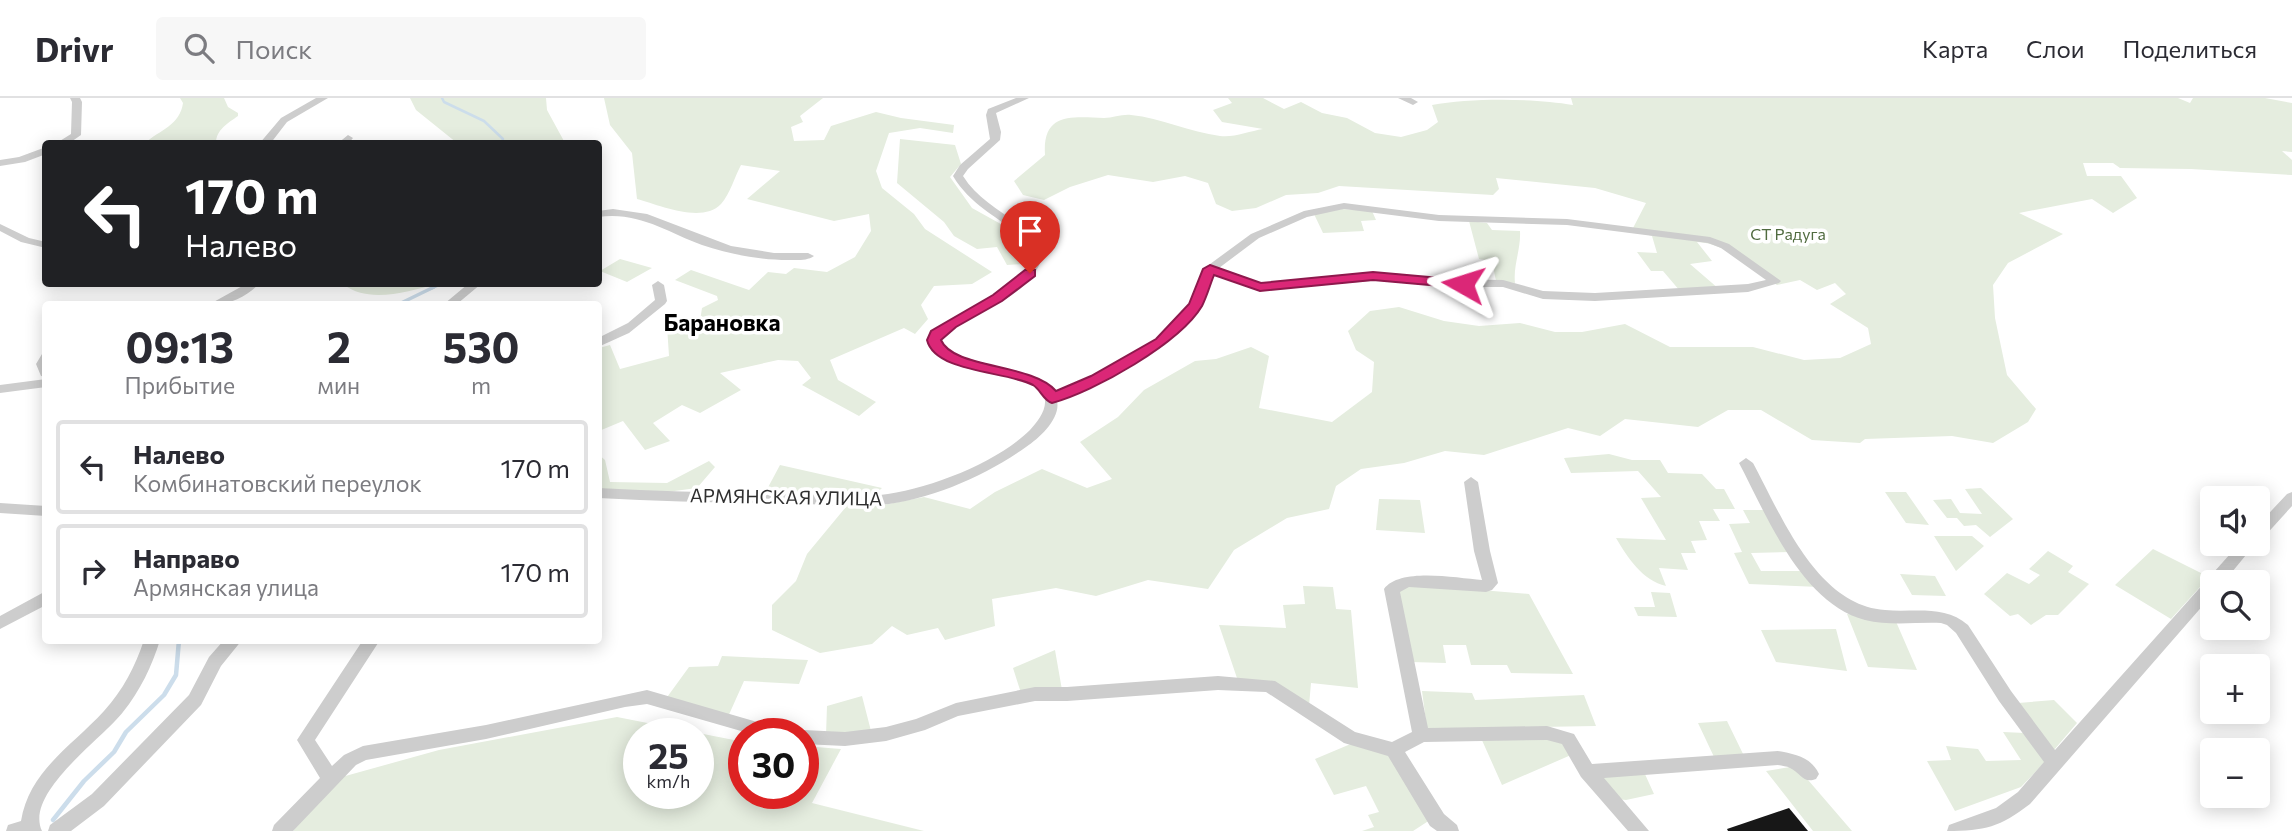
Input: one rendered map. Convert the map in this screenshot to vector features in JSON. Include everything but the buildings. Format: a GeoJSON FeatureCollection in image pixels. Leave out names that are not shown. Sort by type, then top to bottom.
{"type":"FeatureCollection","features":[{"type":"Feature","properties":{"kind":"street"},"geometry":{"type":"LineString","coordinates":[[67,140],[76,135],[75,98]]}},
{"type":"Feature","properties":{"kind":"street"},"geometry":{"type":"LineString","coordinates":[[267,140],[284,120],[323,98]]}},
{"type":"Feature","properties":{"kind":"street"},"geometry":{"type":"LineString","coordinates":[[1024,98],[991,111],[990,118],[997,135],[995,140],[964,167],[958,176],[978,204],[1030,236],[1039,248],[1036,264],[1011,289],[951,324],[936,334],[934,340],[935,346],[949,358],[1038,382],[1049,391],[1052,398],[1096,379],[1161,342],[1196,305],[1210,269],[1255,236],[1304,214],[1345,206],[1438,218],[1567,222],[1710,240],[1725,246],[1775,281],[1748,288],[1595,297],[1543,295],[1503,284],[1463,284],[1393,276],[1260,287],[1210,269]]}},
{"type":"Feature","properties":{"kind":"street"},"geometry":{"type":"LineString","coordinates":[[0,163],[21,160],[42,152]]}},
{"type":"Feature","properties":{"kind":"street"},"geometry":{"type":"LineString","coordinates":[[602,213],[632,212],[718,246],[746,253],[788,258],[808,256]]}},
{"type":"Feature","properties":{"kind":"street"},"geometry":{"type":"LineString","coordinates":[[0,227],[25,240],[42,244]]}},
{"type":"Feature","properties":{"kind":"street"},"geometry":{"type":"LineString","coordinates":[[602,342],[642,321],[660,301],[658,285]]}},
{"type":"Feature","properties":{"kind":"street"},"geometry":{"type":"LineString","coordinates":[[223,301],[249,287]]}},
{"type":"Feature","properties":{"kind":"street"},"geometry":{"type":"LineString","coordinates":[[454,301],[471,287]]}},
{"type":"Feature","properties":{"kind":"street"},"geometry":{"type":"LineString","coordinates":[[0,390],[42,384]]}},
{"type":"Feature","properties":{"kind":"street","name":"АРМЯНСКАЯ УЛИЦА"},"geometry":{"type":"LineString","coordinates":[[602,494],[880,500],[909,495],[1011,454],[1038,432],[1048,417],[1052,398]]}},
{"type":"Feature","properties":{"kind":"street"},"geometry":{"type":"LineString","coordinates":[[1746,463],[1812,576],[1848,607],[1866,614],[1941,617],[1953,621],[1962,629],[2005,696],[2056,763]]}},
{"type":"Feature","properties":{"kind":"street"},"geometry":{"type":"LineString","coordinates":[[1421,734],[1392,589],[1407,581],[1486,586],[1490,583],[1471,482]]}},
{"type":"Feature","properties":{"kind":"street"},"geometry":{"type":"LineString","coordinates":[[2270,521],[2292,497]]}},
{"type":"Feature","properties":{"kind":"street"},"geometry":{"type":"LineString","coordinates":[[0,508],[42,511]]}},
{"type":"Feature","properties":{"kind":"street"},"geometry":{"type":"LineString","coordinates":[[2225,570],[2238,556]]}},
{"type":"Feature","properties":{"kind":"street"},"geometry":{"type":"LineString","coordinates":[[0,623],[42,599]]}},
{"type":"Feature","properties":{"kind":"street"},"geometry":{"type":"LineString","coordinates":[[1956,831],[2003,814],[2025,798],[2200,599]]}},
{"type":"Feature","properties":{"kind":"street"},"geometry":{"type":"LineString","coordinates":[[27,826],[40,788],[110,716],[136,682],[150,644]]}},
{"type":"Feature","properties":{"kind":"street"},"geometry":{"type":"LineString","coordinates":[[57,831],[98,800],[195,700],[215,662],[231,644]]}},
{"type":"Feature","properties":{"kind":"street"},"geometry":{"type":"LineString","coordinates":[[331,780],[306,740],[369,644]]}},
{"type":"Feature","properties":{"kind":"street"},"geometry":{"type":"LineString","coordinates":[[819,738],[845,739],[886,734],[919,725],[956,710],[1035,694],[1218,682],[1269,686],[1350,738],[1394,750],[1437,820],[1450,831]]}},
{"type":"Feature","properties":{"kind":"street"},"geometry":{"type":"LineString","coordinates":[[281,831],[351,760],[363,753],[486,732],[647,697],[728,721]]}},
{"type":"Feature","properties":{"kind":"street"},"geometry":{"type":"LineString","coordinates":[[1394,750],[1421,734],[1523,732],[1562,735],[1568,738],[1587,772],[1640,831]]}},
{"type":"Feature","properties":{"kind":"street"},"geometry":{"type":"LineString","coordinates":[[1587,772],[1778,758],[1795,761],[1810,774]]}},
{"type":"Feature","properties":{"kind":"green space"},"geometry":{"type":"Polygon","coordinates":[[[180,98],[224,98],[228,107],[238,113],[238,116],[220,131],[217,140],[149,140],[174,122],[183,103],[180,98]]]}},
{"type":"Feature","properties":{"kind":"green space"},"geometry":{"type":"Polygon","coordinates":[[[410,98],[546,98],[547,110],[563,140],[453,140],[416,110],[410,98]]]}},
{"type":"Feature","properties":{"kind":"green space"},"geometry":{"type":"Polygon","coordinates":[[[604,98],[823,98],[800,116],[803,122],[791,127],[794,141],[824,140],[831,126],[876,112],[954,125],[953,133],[920,128],[889,133],[876,171],[882,188],[914,214],[925,229],[992,272],[972,284],[934,286],[921,305],[928,319],[915,334],[904,328],[830,360],[838,380],[876,402],[859,416],[802,385],[811,378],[798,361],[778,360],[720,373],[741,390],[700,413],[682,405],[653,423],[670,441],[645,450],[623,421],[602,430],[602,347],[610,345],[620,369],[669,356],[667,326],[700,321],[702,308],[718,300],[717,296],[675,280],[691,270],[749,290],[768,272],[786,274],[794,268],[827,272],[855,257],[871,231],[869,214],[834,221],[747,199],[780,171],[741,165],[724,200],[713,210],[692,213],[637,199],[632,153],[610,125],[604,98]]]}},
{"type":"Feature","properties":{"kind":"green space","name":"СТ Радуга"},"geometry":{"type":"Polygon","coordinates":[[[1228,98],[1263,98],[1284,109],[1301,102],[1322,113],[1347,118],[1375,133],[1401,137],[1427,130],[1438,122],[1432,105],[1483,100],[1539,101],[1573,105],[1571,98],[2178,98],[2190,103],[2193,98],[2265,98],[2292,103],[2292,152],[2282,151],[2292,160],[2292,175],[2120,168],[2113,163],[2083,163],[2087,176],[2121,176],[2137,198],[2113,213],[2092,199],[2019,213],[2063,234],[2008,263],[1993,285],[1995,318],[2007,375],[2036,409],[2028,422],[1993,443],[1952,436],[1865,439],[1860,443],[1812,440],[1761,410],[1728,410],[1698,427],[1625,419],[1600,436],[1568,428],[1484,455],[1445,451],[1404,463],[1361,469],[1336,486],[1329,509],[1287,518],[1234,550],[1208,589],[1148,580],[1096,596],[1056,588],[992,599],[995,626],[945,640],[938,628],[907,635],[892,626],[872,644],[820,653],[772,630],[772,605],[796,581],[807,554],[850,502],[878,506],[924,497],[970,509],[995,492],[1042,469],[1087,488],[1112,479],[1080,442],[1118,417],[1144,390],[1195,361],[1216,359],[1251,347],[1269,356],[1259,408],[1332,422],[1372,392],[1374,362],[1356,350],[1348,331],[1370,311],[1399,307],[1444,321],[1479,326],[1520,323],[1555,332],[1582,332],[1625,324],[1670,347],[1753,347],[1804,360],[1840,358],[1871,344],[1868,328],[1830,304],[1846,294],[1835,283],[1817,290],[1800,280],[1777,285],[1739,258],[1708,243],[1697,242],[1712,261],[1690,264],[1719,289],[1680,291],[1663,271],[1651,271],[1637,252],[1657,253],[1652,236],[1632,230],[1646,203],[1595,188],[1496,178],[1499,189],[1493,195],[1339,186],[1318,193],[1286,195],[1256,208],[1232,211],[1216,204],[1208,183],[1185,176],[1153,182],[1108,175],[1070,187],[1044,200],[1023,195],[1014,181],[1045,155],[1045,141],[1054,124],[1070,118],[1131,115],[1225,136],[1263,129],[1222,122],[1213,110],[1232,103],[1228,98]]]}},
{"type":"Feature","properties":{"kind":"green space"},"geometry":{"type":"Polygon","coordinates":[[[900,139],[955,145],[961,164],[950,177],[972,208],[1017,233],[1031,250],[1024,264],[1007,265],[997,247],[977,249],[954,236],[944,222],[897,183],[900,139]]]}},
{"type":"Feature","properties":{"kind":"green space"},"geometry":{"type":"Polygon","coordinates":[[[1342,209],[1372,211],[1376,220],[1361,221],[1364,231],[1323,233],[1314,214],[1342,209]]]}},
{"type":"Feature","properties":{"kind":"green space"},"geometry":{"type":"Polygon","coordinates":[[[1469,221],[1487,223],[1492,230],[1520,231],[1515,283],[1496,281],[1492,261],[1479,259],[1469,221]]]}},
{"type":"Feature","properties":{"kind":"green space"},"geometry":{"type":"Polygon","coordinates":[[[620,259],[652,268],[627,282],[602,270],[620,259]]]}},
{"type":"Feature","properties":{"kind":"green space"},"geometry":{"type":"Polygon","coordinates":[[[348,287],[424,287],[401,293],[376,295],[348,287]]]}},
{"type":"Feature","properties":{"kind":"green space"},"geometry":{"type":"Polygon","coordinates":[[[1609,454],[1632,460],[1660,460],[1668,473],[1702,474],[1716,489],[1724,489],[1735,509],[1713,509],[1720,521],[1699,521],[1707,540],[1691,541],[1696,553],[1681,553],[1688,570],[1659,568],[1666,586],[1643,574],[1616,538],[1666,540],[1641,498],[1661,497],[1638,471],[1571,473],[1564,458],[1609,454]]]}},
{"type":"Feature","properties":{"kind":"green space"},"geometry":{"type":"Polygon","coordinates":[[[602,457],[610,482],[667,483],[709,461],[715,467],[697,488],[667,492],[602,489],[602,457]]]}},
{"type":"Feature","properties":{"kind":"green space"},"geometry":{"type":"Polygon","coordinates":[[[780,465],[882,488],[873,496],[765,493],[780,465]]]}},
{"type":"Feature","properties":{"kind":"green space"},"geometry":{"type":"Polygon","coordinates":[[[1981,488],[2013,519],[1990,537],[1976,525],[1964,526],[1957,518],[1947,518],[1933,500],[1951,499],[1960,513],[1982,514],[1965,489],[1981,488]]]}},
{"type":"Feature","properties":{"kind":"green space"},"geometry":{"type":"Polygon","coordinates":[[[1885,492],[1906,492],[1929,525],[1906,523],[1885,492]]]}},
{"type":"Feature","properties":{"kind":"green space"},"geometry":{"type":"Polygon","coordinates":[[[1379,499],[1420,500],[1425,533],[1376,530],[1379,499]]]}},
{"type":"Feature","properties":{"kind":"green space"},"geometry":{"type":"Polygon","coordinates":[[[1743,510],[1769,510],[1793,552],[1751,553],[1761,571],[1804,571],[1819,587],[1749,584],[1734,553],[1742,552],[1729,524],[1750,523],[1743,510]]]}},
{"type":"Feature","properties":{"kind":"green space"},"geometry":{"type":"Polygon","coordinates":[[[1934,536],[1972,536],[1984,546],[1956,571],[1934,536]]]}},
{"type":"Feature","properties":{"kind":"green space"},"geometry":{"type":"Polygon","coordinates":[[[2153,549],[2200,572],[2200,587],[2171,619],[2115,585],[2153,549]]]}},
{"type":"Feature","properties":{"kind":"green space"},"geometry":{"type":"Polygon","coordinates":[[[2048,551],[2073,566],[2068,572],[2089,584],[2058,615],[2046,615],[2031,625],[2018,614],[2010,616],[1984,594],[2007,573],[2029,584],[2040,575],[2029,569],[2048,551]]]}},
{"type":"Feature","properties":{"kind":"green space"},"geometry":{"type":"Polygon","coordinates":[[[1900,574],[1935,576],[1946,596],[1912,595],[1900,574]]]}},
{"type":"Feature","properties":{"kind":"green space"},"geometry":{"type":"Polygon","coordinates":[[[1408,584],[1529,594],[1573,674],[1511,673],[1507,665],[1471,665],[1466,645],[1443,645],[1446,663],[1411,662],[1398,591],[1408,584]]]}},
{"type":"Feature","properties":{"kind":"green space"},"geometry":{"type":"Polygon","coordinates":[[[1303,586],[1333,587],[1336,609],[1351,610],[1358,688],[1311,683],[1309,706],[1238,681],[1219,625],[1286,628],[1283,605],[1305,604],[1303,586]]]}},
{"type":"Feature","properties":{"kind":"green space"},"geometry":{"type":"Polygon","coordinates":[[[1651,592],[1670,593],[1677,617],[1638,616],[1634,607],[1655,607],[1651,592]]]}},
{"type":"Feature","properties":{"kind":"green space"},"geometry":{"type":"Polygon","coordinates":[[[1847,614],[1894,617],[1917,670],[1868,667],[1847,614]]]}},
{"type":"Feature","properties":{"kind":"green space"},"geometry":{"type":"Polygon","coordinates":[[[1836,629],[1847,671],[1776,662],[1761,630],[1836,629]]]}},
{"type":"Feature","properties":{"kind":"green space"},"geometry":{"type":"Polygon","coordinates":[[[1055,650],[1062,690],[1021,693],[1013,668],[1055,650]]]}},
{"type":"Feature","properties":{"kind":"green space"},"geometry":{"type":"Polygon","coordinates":[[[722,656],[808,660],[799,684],[744,681],[727,719],[665,700],[689,667],[718,666],[722,656]]]}},
{"type":"Feature","properties":{"kind":"green space"},"geometry":{"type":"Polygon","coordinates":[[[1422,691],[1472,693],[1475,700],[1584,695],[1596,726],[1427,729],[1422,691]]]}},
{"type":"Feature","properties":{"kind":"green space"},"geometry":{"type":"Polygon","coordinates":[[[862,696],[871,731],[826,735],[827,706],[862,696]]]}},
{"type":"Feature","properties":{"kind":"green space"},"geometry":{"type":"Polygon","coordinates":[[[2054,700],[2077,723],[2054,750],[2018,703],[2054,700]]]}},
{"type":"Feature","properties":{"kind":"green space"},"geometry":{"type":"Polygon","coordinates":[[[617,717],[623,718],[623,809],[714,809],[714,736],[728,739],[728,809],[819,809],[819,805],[924,831],[293,831],[331,780],[439,750],[617,717]]]}},
{"type":"Feature","properties":{"kind":"green space"},"geometry":{"type":"Polygon","coordinates":[[[1727,721],[1745,758],[1715,759],[1698,723],[1727,721]]]}},
{"type":"Feature","properties":{"kind":"green space"},"geometry":{"type":"Polygon","coordinates":[[[2003,732],[2025,733],[2045,762],[2021,787],[1955,811],[1927,761],[1951,760],[1946,746],[1978,749],[1986,761],[2021,760],[2003,732]]]}},
{"type":"Feature","properties":{"kind":"green space"},"geometry":{"type":"Polygon","coordinates":[[[1530,735],[1563,742],[1571,755],[1502,785],[1481,738],[1530,735]]]}},
{"type":"Feature","properties":{"kind":"green space"},"geometry":{"type":"Polygon","coordinates":[[[1353,743],[1392,753],[1430,820],[1413,831],[1362,831],[1374,827],[1368,815],[1379,812],[1366,786],[1334,795],[1315,759],[1353,743]]]}},
{"type":"Feature","properties":{"kind":"green space"},"geometry":{"type":"Polygon","coordinates":[[[819,747],[841,749],[819,790],[819,747]]]}},
{"type":"Feature","properties":{"kind":"green space"},"geometry":{"type":"Polygon","coordinates":[[[1796,766],[1852,831],[1813,831],[1766,771],[1796,766]]]}},
{"type":"Feature","properties":{"kind":"green space"},"geometry":{"type":"Polygon","coordinates":[[[1644,772],[1654,794],[1626,800],[1617,799],[1598,775],[1644,772]]]}},
{"type":"Feature","properties":{"kind":"waterway"},"geometry":{"type":"LineString","coordinates":[[442,98],[444,102],[484,121],[503,140]]}},
{"type":"Feature","properties":{"kind":"waterway"},"geometry":{"type":"LineString","coordinates":[[405,301],[434,287]]}},
{"type":"Feature","properties":{"kind":"waterway"},"geometry":{"type":"LineString","coordinates":[[430,289],[434,287]]}},
{"type":"Feature","properties":{"kind":"waterway"},"geometry":{"type":"LineString","coordinates":[[53,820],[84,781],[114,752],[126,732],[164,695],[176,675],[179,644]]}},
{"type":"Feature","properties":{"kind":"district","name":"Барановка"},"geometry":{"type":"Point","coordinates":[722,323]}},
{"type":"Feature","properties":{"kind":"route"},"geometry":{"type":"LineString","coordinates":[[1030,273],[998,298],[936,334],[935,346],[949,358],[1038,382],[1049,391],[1052,398],[1096,379],[1161,342],[1196,305],[1210,269],[1260,287],[1373,276],[1463,284]]}}]}
